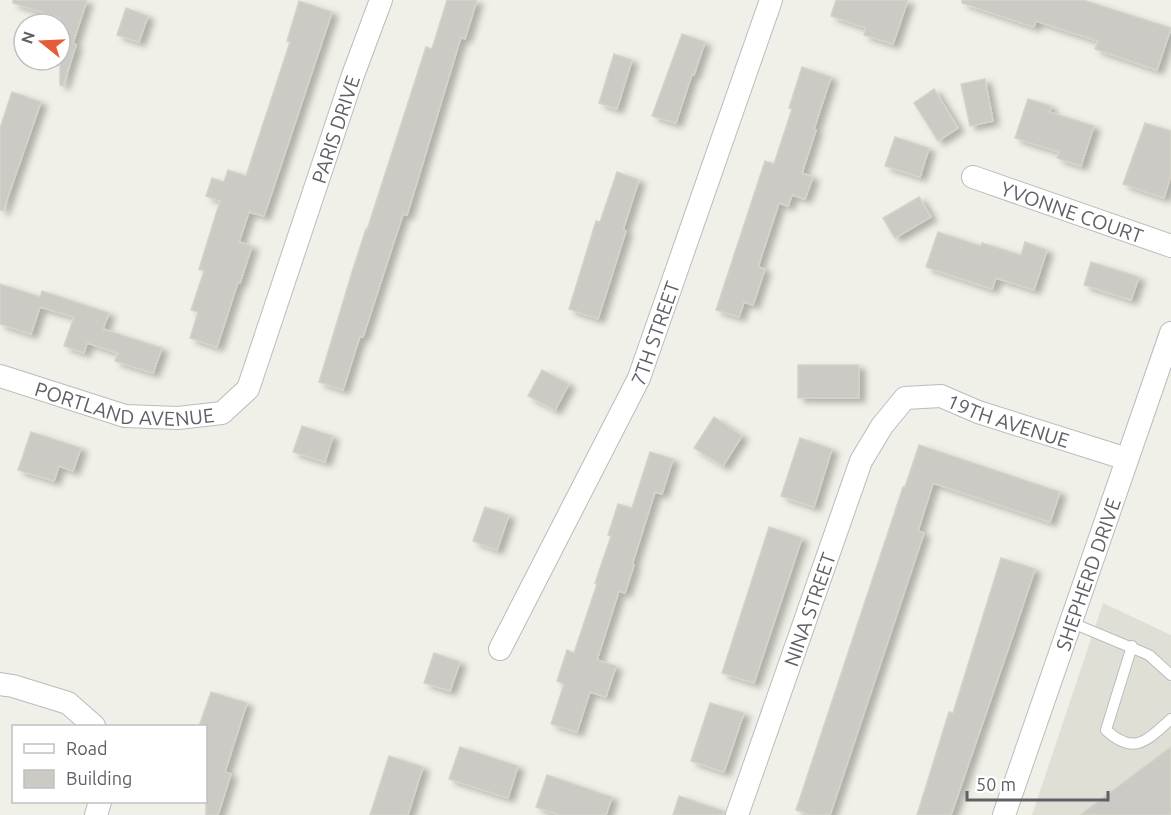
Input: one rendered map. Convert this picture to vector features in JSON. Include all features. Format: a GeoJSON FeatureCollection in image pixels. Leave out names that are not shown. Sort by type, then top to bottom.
{"type":"FeatureCollection","features":[{"type":"Feature","properties":{"kind":"street","name":"PARIS DRIVE"},"geometry":{"type":"LineString","coordinates":[[291,258],[352,75],[381,0]]}},
{"type":"Feature","properties":{"kind":"street","name":"7TH STREET"},"geometry":{"type":"LineString","coordinates":[[500,649],[639,378],[771,0]]}},
{"type":"Feature","properties":{"kind":"street","name":"YVONNE COURT"},"geometry":{"type":"LineString","coordinates":[[973,177],[1171,246]]}},
{"type":"Feature","properties":{"kind":"street","name":"PORTLAND AVENUE"},"geometry":{"type":"LineString","coordinates":[[0,376],[125,417],[178,418],[222,412],[248,389],[291,258]]}},
{"type":"Feature","properties":{"kind":"street","name":"SHEPHERD DRIVE"},"geometry":{"type":"LineString","coordinates":[[1004,815],[1171,333]]}},
{"type":"Feature","properties":{"kind":"street","name":"19TH AVENUE"},"geometry":{"type":"LineString","coordinates":[[894,412],[904,398],[941,396],[978,412],[1127,459]]}},
{"type":"Feature","properties":{"kind":"street","name":"NINA STREET"},"geometry":{"type":"LineString","coordinates":[[737,815],[861,461],[882,426],[894,412]]}},
{"type":"Feature","properties":{"kind":"street"},"geometry":{"type":"LineString","coordinates":[[0,684],[14,686],[68,703],[93,725]]}},
{"type":"Feature","properties":{"kind":"lane"},"geometry":{"type":"LineString","coordinates":[[1070,622],[1149,654],[1171,675]]}},
{"type":"Feature","properties":{"kind":"lane"},"geometry":{"type":"LineString","coordinates":[[1132,646],[1106,730],[1115,739],[1129,744],[1145,742],[1171,719]]}},
{"type":"Feature","properties":{"kind":"shaded area"},"geometry":{"type":"Polygon","coordinates":[[[1103,603],[1171,635],[1171,815],[1032,815],[1103,603]]]}},
{"type":"Feature","properties":{"kind":"building"},"geometry":{"type":"Polygon","coordinates":[[[13,0],[87,0],[73,43],[76,45],[72,58],[72,12],[41,12],[13,3],[13,0]]]}},
{"type":"Feature","properties":{"kind":"building"},"geometry":{"type":"Polygon","coordinates":[[[447,0],[477,0],[465,39],[461,37],[407,215],[403,214],[363,337],[360,336],[343,390],[319,382],[353,269],[426,47],[432,49],[447,0]]]}},
{"type":"Feature","properties":{"kind":"building"},"geometry":{"type":"Polygon","coordinates":[[[836,0],[908,0],[893,44],[864,35],[866,28],[831,16],[836,0]]]}},
{"type":"Feature","properties":{"kind":"building"},"geometry":{"type":"Polygon","coordinates":[[[962,0],[1083,0],[1171,28],[1157,70],[1095,49],[1098,41],[1036,21],[1034,27],[962,3],[962,0]]]}},
{"type":"Feature","properties":{"kind":"building"},"geometry":{"type":"Polygon","coordinates":[[[299,1],[332,12],[264,216],[249,212],[239,242],[252,246],[217,347],[190,338],[198,312],[191,310],[204,271],[199,269],[220,201],[206,196],[212,178],[224,182],[228,170],[246,176],[290,42],[287,41],[299,1]]]}},
{"type":"Feature","properties":{"kind":"building"},"geometry":{"type":"Polygon","coordinates":[[[126,8],[148,16],[139,42],[117,35],[126,8]]]}},
{"type":"Feature","properties":{"kind":"building"},"geometry":{"type":"Polygon","coordinates":[[[682,34],[705,42],[676,123],[652,116],[682,34]]]}},
{"type":"Feature","properties":{"kind":"building"},"geometry":{"type":"Polygon","coordinates":[[[614,54],[632,60],[617,109],[599,103],[614,54]]]}},
{"type":"Feature","properties":{"kind":"building"},"geometry":{"type":"Polygon","coordinates":[[[802,67],[831,77],[802,173],[813,177],[805,199],[792,195],[788,206],[779,203],[758,267],[765,269],[753,305],[744,302],[739,317],[716,310],[765,161],[774,164],[792,109],[789,108],[802,67]]]}},
{"type":"Feature","properties":{"kind":"building"},"geometry":{"type":"Polygon","coordinates":[[[60,72],[67,72],[63,86],[60,85],[60,72]]]}},
{"type":"Feature","properties":{"kind":"building"},"geometry":{"type":"Polygon","coordinates":[[[985,79],[993,121],[970,126],[961,84],[985,79]]]}},
{"type":"Feature","properties":{"kind":"building"},"geometry":{"type":"Polygon","coordinates":[[[934,89],[958,128],[938,141],[914,103],[934,89]]]}},
{"type":"Feature","properties":{"kind":"building"},"geometry":{"type":"Polygon","coordinates":[[[12,92],[41,102],[3,211],[0,210],[0,128],[12,92]]]}},
{"type":"Feature","properties":{"kind":"building"},"geometry":{"type":"Polygon","coordinates":[[[1028,99],[1051,106],[1049,112],[1094,126],[1081,166],[1057,158],[1059,152],[1015,138],[1028,99]]]}},
{"type":"Feature","properties":{"kind":"building"},"geometry":{"type":"Polygon","coordinates":[[[1145,123],[1171,131],[1171,175],[1164,198],[1123,184],[1145,123]]]}},
{"type":"Feature","properties":{"kind":"building"},"geometry":{"type":"Polygon","coordinates":[[[895,137],[929,148],[920,177],[885,166],[895,137]]]}},
{"type":"Feature","properties":{"kind":"building"},"geometry":{"type":"Polygon","coordinates":[[[617,172],[639,180],[623,230],[626,231],[598,319],[569,309],[596,221],[600,222],[617,172]]]}},
{"type":"Feature","properties":{"kind":"building"},"geometry":{"type":"Polygon","coordinates":[[[919,197],[931,217],[895,238],[883,218],[919,197]]]}},
{"type":"Feature","properties":{"kind":"building"},"geometry":{"type":"Polygon","coordinates":[[[938,232],[981,246],[982,243],[1021,255],[1025,242],[1047,250],[1034,290],[996,278],[992,289],[926,267],[938,232]]]}},
{"type":"Feature","properties":{"kind":"building"},"geometry":{"type":"Polygon","coordinates":[[[1091,262],[1139,277],[1131,300],[1084,285],[1091,262]]]}},
{"type":"Feature","properties":{"kind":"building"},"geometry":{"type":"Polygon","coordinates":[[[0,284],[40,297],[42,291],[109,313],[103,329],[162,348],[153,373],[115,361],[118,353],[87,343],[84,353],[64,346],[74,317],[40,307],[31,334],[0,324],[0,284]]]}},
{"type":"Feature","properties":{"kind":"building"},"geometry":{"type":"Polygon","coordinates":[[[798,365],[859,365],[859,398],[798,398],[798,365]]]}},
{"type":"Feature","properties":{"kind":"building"},"geometry":{"type":"Polygon","coordinates":[[[542,370],[569,384],[555,410],[528,396],[542,370]]]}},
{"type":"Feature","properties":{"kind":"building"},"geometry":{"type":"Polygon","coordinates":[[[714,417],[742,436],[723,466],[694,448],[714,417]]]}},
{"type":"Feature","properties":{"kind":"building"},"geometry":{"type":"Polygon","coordinates":[[[302,426],[333,436],[325,462],[293,452],[302,426]]]}},
{"type":"Feature","properties":{"kind":"building"},"geometry":{"type":"Polygon","coordinates":[[[31,432],[81,448],[73,471],[59,466],[54,481],[18,470],[31,432]]]}},
{"type":"Feature","properties":{"kind":"building"},"geometry":{"type":"Polygon","coordinates":[[[800,438],[832,449],[814,507],[781,496],[800,438]]]}},
{"type":"Feature","properties":{"kind":"building"},"geometry":{"type":"Polygon","coordinates":[[[919,445],[1060,492],[1050,522],[933,483],[918,531],[924,533],[830,815],[811,815],[796,810],[919,445]]]}},
{"type":"Feature","properties":{"kind":"building"},"geometry":{"type":"Polygon","coordinates":[[[650,452],[673,459],[662,494],[655,492],[625,593],[619,591],[597,660],[616,666],[606,697],[590,692],[577,732],[551,724],[564,684],[557,681],[567,650],[574,653],[597,584],[595,583],[611,536],[608,535],[618,504],[632,508],[650,452]]]}},
{"type":"Feature","properties":{"kind":"building"},"geometry":{"type":"Polygon","coordinates":[[[485,507],[509,515],[497,550],[473,541],[485,507]]]}},
{"type":"Feature","properties":{"kind":"building"},"geometry":{"type":"Polygon","coordinates":[[[769,527],[802,538],[754,683],[722,673],[769,527]]]}},
{"type":"Feature","properties":{"kind":"building"},"geometry":{"type":"Polygon","coordinates":[[[1001,558],[1035,569],[951,815],[917,815],[949,712],[953,713],[1001,558]]]}},
{"type":"Feature","properties":{"kind":"building"},"geometry":{"type":"Polygon","coordinates":[[[434,653],[460,662],[450,691],[424,683],[434,653]]]}},
{"type":"Feature","properties":{"kind":"building"},"geometry":{"type":"Polygon","coordinates":[[[211,692],[247,703],[225,772],[231,774],[218,815],[206,815],[207,725],[199,725],[211,692]]]}},
{"type":"Feature","properties":{"kind":"building"},"geometry":{"type":"Polygon","coordinates":[[[710,703],[744,713],[724,772],[691,761],[710,703]]]}},
{"type":"Feature","properties":{"kind":"building"},"geometry":{"type":"Polygon","coordinates":[[[460,747],[518,766],[508,798],[449,779],[460,747]]]}},
{"type":"Feature","properties":{"kind":"building"},"geometry":{"type":"Polygon","coordinates":[[[1171,747],[1171,815],[1080,815],[1171,747]]]}},
{"type":"Feature","properties":{"kind":"building"},"geometry":{"type":"Polygon","coordinates":[[[389,756],[423,767],[408,815],[370,815],[389,756]]]}},
{"type":"Feature","properties":{"kind":"building"},"geometry":{"type":"Polygon","coordinates":[[[547,775],[612,797],[606,815],[560,815],[536,807],[547,775]]]}},
{"type":"Feature","properties":{"kind":"building"},"geometry":{"type":"Polygon","coordinates":[[[679,796],[724,811],[724,815],[673,815],[679,796]]]}}]}
